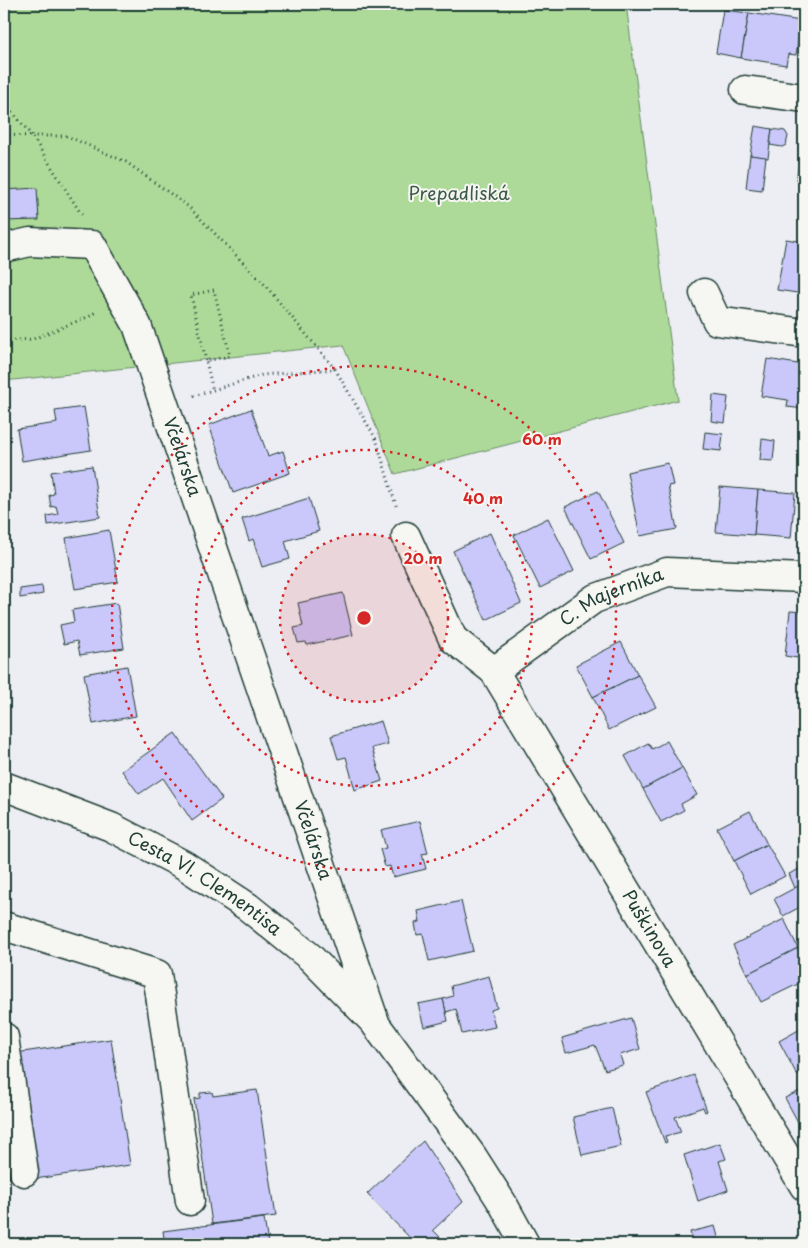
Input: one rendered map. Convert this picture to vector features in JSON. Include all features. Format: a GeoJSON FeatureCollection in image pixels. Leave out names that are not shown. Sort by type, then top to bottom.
{"type":"FeatureCollection","features":[{"type":"Feature","properties":{"kind":"street"},"geometry":{"type":"LineString","coordinates":[[745,90],[804,98]]}},
{"type":"Feature","properties":{"kind":"street"},"geometry":{"type":"LineString","coordinates":[[4,248],[30,242],[92,245]]}},
{"type":"Feature","properties":{"kind":"street","name":"Včelárska"},"geometry":{"type":"LineString","coordinates":[[92,245],[137,325],[376,1025],[473,1157],[503,1204],[525,1244]]}},
{"type":"Feature","properties":{"kind":"street"},"geometry":{"type":"LineString","coordinates":[[704,293],[717,321],[804,333]]}},
{"type":"Feature","properties":{"kind":"street"},"geometry":{"type":"LineString","coordinates":[[406,536],[453,639],[494,671]]}},
{"type":"Feature","properties":{"kind":"street","name":"C. Majerníka"},"geometry":{"type":"LineString","coordinates":[[494,671],[594,599],[667,572],[804,578]]}},
{"type":"Feature","properties":{"kind":"street","name":"Puškinova"},"geometry":{"type":"LineString","coordinates":[[494,671],[804,1186]]}},
{"type":"Feature","properties":{"kind":"street","name":"Cesta Vl. Clementisa"},"geometry":{"type":"LineString","coordinates":[[4,786],[111,827],[184,865],[248,907],[310,956],[376,1025]]}},
{"type":"Feature","properties":{"kind":"street"},"geometry":{"type":"LineString","coordinates":[[4,926],[157,974],[190,1201]]}},
{"type":"Feature","properties":{"kind":"street"},"geometry":{"type":"LineString","coordinates":[[4,1037],[24,1172]]}},
{"type":"Feature","properties":{"kind":"path"},"geometry":{"type":"LineString","coordinates":[[4,106],[15,115],[32,136],[92,231],[92,245]]}},
{"type":"Feature","properties":{"kind":"path"},"geometry":{"type":"LineString","coordinates":[[4,135],[67,136],[126,162],[189,207],[265,285],[335,369],[376,439],[406,536]]}},
{"type":"Feature","properties":{"kind":"path"},"geometry":{"type":"LineString","coordinates":[[206,361],[230,356],[214,290],[191,296],[206,361],[213,391]]}},
{"type":"Feature","properties":{"kind":"path"},"geometry":{"type":"LineString","coordinates":[[4,341],[33,339],[90,316],[120,294]]}},
{"type":"Feature","properties":{"kind":"path"},"geometry":{"type":"LineString","coordinates":[[165,404],[262,375],[335,369]]}},
{"type":"Feature","properties":{"kind":"green space","name":"Prepadliská"},"geometry":{"type":"Polygon","coordinates":[[[4,4],[626,4],[678,400],[395,474],[343,345],[4,381],[4,4]]]}},
{"type":"Feature","properties":{"kind":"building"},"geometry":{"type":"Polygon","coordinates":[[[723,10],[749,13],[741,58],[716,53],[723,10]]]}},
{"type":"Feature","properties":{"kind":"building"},"geometry":{"type":"Polygon","coordinates":[[[749,13],[801,21],[796,55],[788,54],[786,65],[741,58],[749,13]]]}},
{"type":"Feature","properties":{"kind":"building"},"geometry":{"type":"Polygon","coordinates":[[[755,126],[772,129],[768,158],[750,155],[755,126]]]}},
{"type":"Feature","properties":{"kind":"building"},"geometry":{"type":"Polygon","coordinates":[[[772,129],[785,131],[788,136],[786,145],[782,147],[770,145],[772,129]]]}},
{"type":"Feature","properties":{"kind":"building"},"geometry":{"type":"Polygon","coordinates":[[[804,135],[804,182],[796,180],[804,135]]]}},
{"type":"Feature","properties":{"kind":"building"},"geometry":{"type":"Polygon","coordinates":[[[750,155],[766,157],[762,190],[746,188],[750,155]]]}},
{"type":"Feature","properties":{"kind":"building"},"geometry":{"type":"Polygon","coordinates":[[[37,188],[39,220],[4,221],[4,190],[37,188]]]}},
{"type":"Feature","properties":{"kind":"building"},"geometry":{"type":"Polygon","coordinates":[[[786,239],[804,242],[804,294],[777,290],[786,239]]]}},
{"type":"Feature","properties":{"kind":"building"},"geometry":{"type":"Polygon","coordinates":[[[767,359],[804,365],[804,409],[787,407],[788,400],[761,396],[767,359]]]}},
{"type":"Feature","properties":{"kind":"building"},"geometry":{"type":"Polygon","coordinates":[[[713,395],[728,397],[725,423],[711,421],[713,395]]]}},
{"type":"Feature","properties":{"kind":"building"},"geometry":{"type":"Polygon","coordinates":[[[84,407],[91,450],[22,461],[17,429],[57,423],[55,411],[84,407]]]}},
{"type":"Feature","properties":{"kind":"building"},"geometry":{"type":"Polygon","coordinates":[[[251,409],[268,456],[283,451],[290,473],[233,493],[209,425],[251,409]]]}},
{"type":"Feature","properties":{"kind":"building"},"geometry":{"type":"Polygon","coordinates":[[[705,432],[723,434],[721,451],[703,449],[705,432]]]}},
{"type":"Feature","properties":{"kind":"building"},"geometry":{"type":"Polygon","coordinates":[[[762,439],[775,441],[773,461],[760,460],[762,439]]]}},
{"type":"Feature","properties":{"kind":"building"},"geometry":{"type":"Polygon","coordinates":[[[668,463],[673,485],[668,486],[677,529],[640,536],[627,472],[668,463]]]}},
{"type":"Feature","properties":{"kind":"building"},"geometry":{"type":"Polygon","coordinates":[[[92,466],[100,517],[48,525],[47,516],[58,514],[56,506],[51,507],[49,495],[54,494],[51,472],[92,466]]]}},
{"type":"Feature","properties":{"kind":"building"},"geometry":{"type":"Polygon","coordinates":[[[720,487],[758,490],[754,535],[716,532],[720,487]]]}},
{"type":"Feature","properties":{"kind":"building"},"geometry":{"type":"Polygon","coordinates":[[[758,490],[795,493],[791,538],[754,535],[758,490]]]}},
{"type":"Feature","properties":{"kind":"building"},"geometry":{"type":"Polygon","coordinates":[[[598,491],[624,543],[591,559],[565,507],[598,491]]]}},
{"type":"Feature","properties":{"kind":"building"},"geometry":{"type":"Polygon","coordinates":[[[309,498],[319,531],[285,541],[290,559],[262,567],[253,539],[249,541],[242,519],[309,498]]]}},
{"type":"Feature","properties":{"kind":"building"},"geometry":{"type":"Polygon","coordinates":[[[548,518],[574,571],[540,588],[514,535],[548,518]]]}},
{"type":"Feature","properties":{"kind":"building"},"geometry":{"type":"Polygon","coordinates":[[[109,530],[118,582],[75,589],[66,538],[109,530]]]}},
{"type":"Feature","properties":{"kind":"building"},"geometry":{"type":"Polygon","coordinates":[[[490,533],[521,603],[486,620],[453,551],[490,533]]]}},
{"type":"Feature","properties":{"kind":"building"},"geometry":{"type":"Polygon","coordinates":[[[42,586],[43,594],[20,598],[20,589],[42,586]]]}},
{"type":"Feature","properties":{"kind":"building"},"geometry":{"type":"Polygon","coordinates":[[[343,593],[353,635],[307,645],[306,642],[298,643],[294,628],[303,626],[298,603],[343,593]]]}},
{"type":"Feature","properties":{"kind":"building"},"geometry":{"type":"Polygon","coordinates":[[[117,603],[124,648],[80,655],[77,641],[64,644],[60,625],[74,622],[72,610],[117,603]]]}},
{"type":"Feature","properties":{"kind":"building"},"geometry":{"type":"Polygon","coordinates":[[[790,611],[804,612],[804,659],[785,656],[790,611]]]}},
{"type":"Feature","properties":{"kind":"building"},"geometry":{"type":"Polygon","coordinates":[[[621,642],[638,675],[593,697],[576,665],[621,642]]]}},
{"type":"Feature","properties":{"kind":"building"},"geometry":{"type":"Polygon","coordinates":[[[127,666],[136,716],[93,724],[84,674],[127,666]]]}},
{"type":"Feature","properties":{"kind":"building"},"geometry":{"type":"Polygon","coordinates":[[[638,675],[656,707],[609,730],[593,697],[638,675]]]}},
{"type":"Feature","properties":{"kind":"building"},"geometry":{"type":"Polygon","coordinates":[[[4,695],[8,716],[4,717],[4,695]]]}},
{"type":"Feature","properties":{"kind":"building"},"geometry":{"type":"Polygon","coordinates":[[[381,721],[388,744],[372,748],[382,781],[355,790],[346,757],[338,759],[331,736],[381,721]]]}},
{"type":"Feature","properties":{"kind":"building"},"geometry":{"type":"Polygon","coordinates":[[[175,733],[222,799],[192,821],[163,778],[139,794],[122,771],[175,733]]]}},
{"type":"Feature","properties":{"kind":"building"},"geometry":{"type":"Polygon","coordinates":[[[667,741],[682,768],[643,789],[625,756],[648,743],[652,749],[667,741]]]}},
{"type":"Feature","properties":{"kind":"building"},"geometry":{"type":"Polygon","coordinates":[[[682,768],[697,795],[681,804],[684,810],[661,822],[643,789],[682,768]]]}},
{"type":"Feature","properties":{"kind":"building"},"geometry":{"type":"Polygon","coordinates":[[[750,811],[767,844],[734,861],[717,828],[750,811]]]}},
{"type":"Feature","properties":{"kind":"building"},"geometry":{"type":"Polygon","coordinates":[[[420,821],[428,853],[422,854],[426,869],[393,877],[390,866],[385,867],[380,849],[386,848],[381,830],[420,821]]]}},
{"type":"Feature","properties":{"kind":"building"},"geometry":{"type":"Polygon","coordinates":[[[767,844],[785,876],[751,894],[734,861],[767,844]]]}},
{"type":"Feature","properties":{"kind":"building"},"geometry":{"type":"Polygon","coordinates":[[[804,867],[804,883],[795,888],[789,874],[804,867]]]}},
{"type":"Feature","properties":{"kind":"building"},"geometry":{"type":"Polygon","coordinates":[[[804,883],[804,905],[783,916],[774,899],[804,883]]]}},
{"type":"Feature","properties":{"kind":"building"},"geometry":{"type":"Polygon","coordinates":[[[461,901],[473,951],[429,961],[423,934],[417,935],[415,923],[420,922],[418,911],[461,901]]]}},
{"type":"Feature","properties":{"kind":"building"},"geometry":{"type":"Polygon","coordinates":[[[784,919],[798,948],[747,974],[733,945],[784,919]]]}},
{"type":"Feature","properties":{"kind":"building"},"geometry":{"type":"Polygon","coordinates":[[[798,948],[804,960],[804,981],[761,1002],[747,974],[798,948]]]}},
{"type":"Feature","properties":{"kind":"building"},"geometry":{"type":"Polygon","coordinates":[[[489,976],[497,1008],[491,1010],[495,1027],[462,1034],[456,1009],[446,1012],[443,999],[453,996],[451,986],[489,976]]]}},
{"type":"Feature","properties":{"kind":"building"},"geometry":{"type":"Polygon","coordinates":[[[443,999],[448,1021],[424,1027],[418,1004],[443,999]]]}},
{"type":"Feature","properties":{"kind":"building"},"geometry":{"type":"Polygon","coordinates":[[[631,1018],[640,1049],[620,1055],[623,1065],[605,1070],[595,1045],[566,1053],[562,1038],[631,1018]]]}},
{"type":"Feature","properties":{"kind":"building"},"geometry":{"type":"Polygon","coordinates":[[[804,1027],[804,1072],[797,1075],[779,1041],[804,1027]]]}},
{"type":"Feature","properties":{"kind":"building"},"geometry":{"type":"Polygon","coordinates":[[[111,1039],[130,1165],[35,1179],[16,1053],[111,1039]]]}},
{"type":"Feature","properties":{"kind":"building"},"geometry":{"type":"Polygon","coordinates":[[[694,1075],[707,1111],[705,1112],[703,1107],[675,1117],[681,1132],[665,1136],[667,1142],[665,1143],[646,1092],[694,1075]]]}},
{"type":"Feature","properties":{"kind":"building"},"geometry":{"type":"Polygon","coordinates":[[[804,1089],[804,1119],[798,1122],[785,1098],[804,1089]]]}},
{"type":"Feature","properties":{"kind":"building"},"geometry":{"type":"Polygon","coordinates":[[[257,1090],[276,1216],[212,1224],[194,1099],[200,1098],[200,1093],[212,1092],[213,1096],[257,1090]]]}},
{"type":"Feature","properties":{"kind":"building"},"geometry":{"type":"Polygon","coordinates":[[[612,1108],[621,1146],[582,1155],[573,1117],[612,1108]]]}},
{"type":"Feature","properties":{"kind":"building"},"geometry":{"type":"Polygon","coordinates":[[[423,1141],[463,1202],[433,1230],[447,1244],[416,1244],[367,1194],[423,1141]]]}},
{"type":"Feature","properties":{"kind":"building"},"geometry":{"type":"Polygon","coordinates":[[[720,1143],[726,1159],[719,1161],[728,1190],[698,1201],[684,1155],[720,1143]]]}},
{"type":"Feature","properties":{"kind":"building"},"geometry":{"type":"Polygon","coordinates":[[[264,1218],[268,1244],[165,1244],[163,1231],[264,1218]]]}},
{"type":"Feature","properties":{"kind":"building"},"geometry":{"type":"Polygon","coordinates":[[[715,1226],[720,1244],[693,1244],[690,1232],[715,1226]]]}}]}
